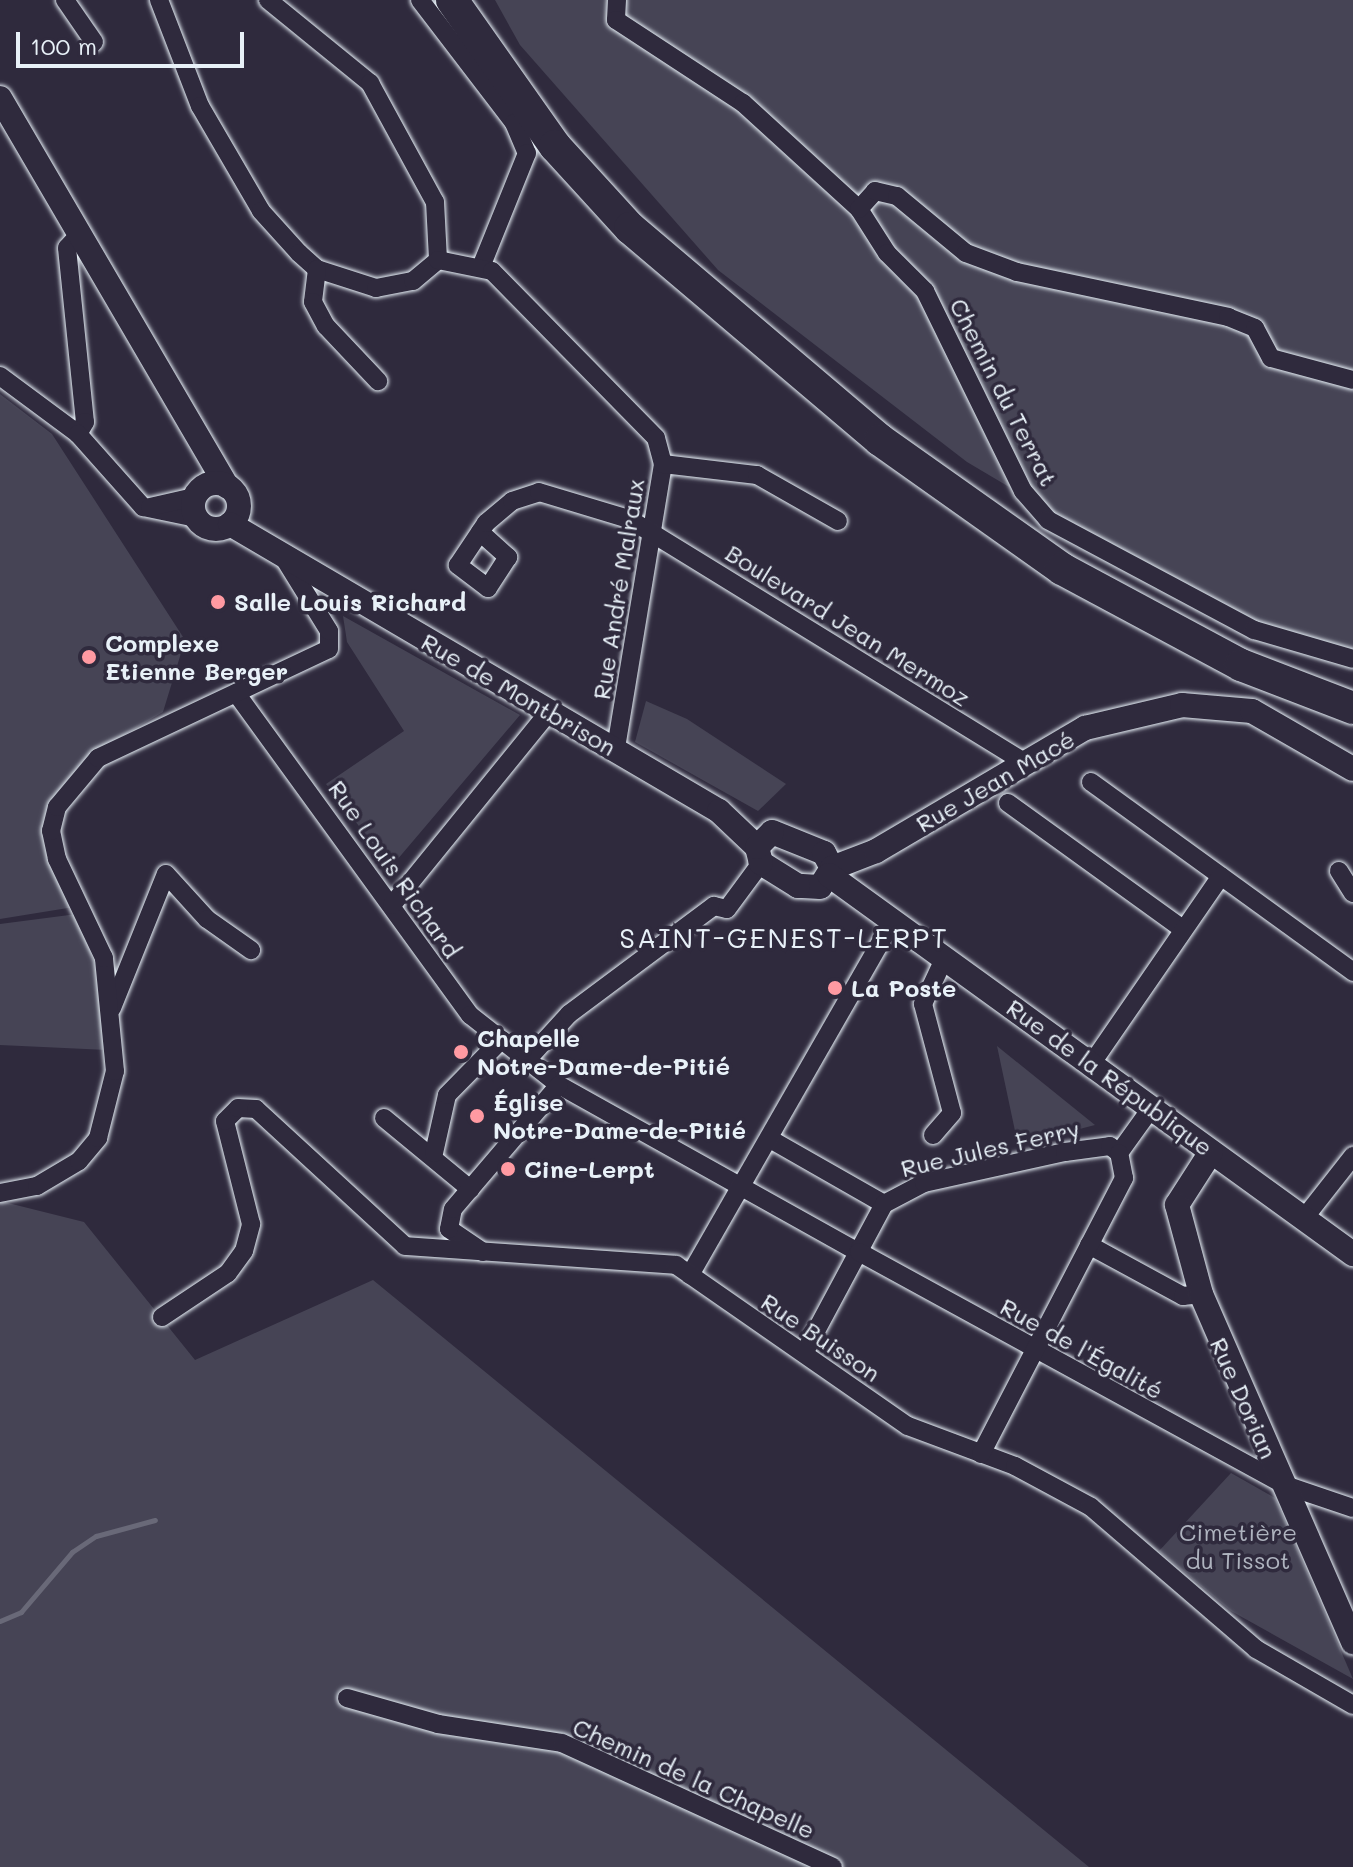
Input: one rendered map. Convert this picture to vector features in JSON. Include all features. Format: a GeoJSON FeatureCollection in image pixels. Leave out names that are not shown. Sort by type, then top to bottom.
{"type":"FeatureCollection","features":[{"type":"Feature","properties":{"kind":"highway"},"geometry":{"type":"LineString","coordinates":[[452,0],[555,146],[630,228],[880,440],[1062,569],[1241,665],[1353,708]]}},
{"type":"Feature","properties":{"kind":"highway"},"geometry":{"type":"LineString","coordinates":[[470,0],[545,108],[642,218],[878,421],[1040,539],[1130,593],[1353,694]]}},
{"type":"Feature","properties":{"kind":"main road"},"geometry":{"type":"LineString","coordinates":[[0,98],[207,457],[227,486],[235,516],[213,529],[197,501],[207,457]]}},
{"type":"Feature","properties":{"kind":"main road"},"geometry":{"type":"LineString","coordinates":[[197,501],[227,486]]}},
{"type":"Feature","properties":{"kind":"main road","name":"Rue de Montbrison"},"geometry":{"type":"LineString","coordinates":[[235,516],[282,555],[549,712],[616,748],[719,811],[746,815],[763,847]]}},
{"type":"Feature","properties":{"kind":"main road","name":"Rue de Montbrison"},"geometry":{"type":"LineString","coordinates":[[235,516],[319,577]]}},
{"type":"Feature","properties":{"kind":"main road","name":"Rue Jean Macé"},"geometry":{"type":"LineString","coordinates":[[826,871],[864,855],[1020,760],[1106,722],[1218,704],[1252,711],[1353,769]]}},
{"type":"Feature","properties":{"kind":"main road"},"geometry":{"type":"LineString","coordinates":[[763,847],[798,886],[826,871]]}},
{"type":"Feature","properties":{"kind":"main road"},"geometry":{"type":"LineString","coordinates":[[763,847],[826,871]]}},
{"type":"Feature","properties":{"kind":"main road","name":"Rue de la République"},"geometry":{"type":"LineString","coordinates":[[826,871],[863,905],[1092,1063],[1353,1254]]}},
{"type":"Feature","properties":{"kind":"main road","name":"Rue Dorian"},"geometry":{"type":"LineString","coordinates":[[1211,1152],[1177,1205],[1201,1294],[1353,1642]]}},
{"type":"Feature","properties":{"kind":"street"},"geometry":{"type":"LineString","coordinates":[[65,0],[94,42]]}},
{"type":"Feature","properties":{"kind":"street"},"geometry":{"type":"LineString","coordinates":[[159,0],[200,106],[261,211],[317,269],[376,288],[413,281],[438,260],[481,267],[527,153],[514,123],[420,0]]}},
{"type":"Feature","properties":{"kind":"street"},"geometry":{"type":"LineString","coordinates":[[268,0],[370,83],[435,202],[438,260]]}},
{"type":"Feature","properties":{"kind":"street","name":"Chemin du Terrat"},"geometry":{"type":"LineString","coordinates":[[617,0],[616,20],[743,103],[859,209],[887,253],[925,291],[1023,491],[1048,520],[1254,630],[1353,659]]}},
{"type":"Feature","properties":{"kind":"street"},"geometry":{"type":"LineString","coordinates":[[859,209],[875,191],[897,196],[966,253],[1017,272],[1228,317],[1255,328],[1271,358],[1353,380]]}},
{"type":"Feature","properties":{"kind":"street"},"geometry":{"type":"LineString","coordinates":[[78,236],[67,248],[85,422],[78,434]]}},
{"type":"Feature","properties":{"kind":"street","name":"Rue André Malraux"},"geometry":{"type":"LineString","coordinates":[[481,267],[641,419],[656,438],[663,464],[616,748]]}},
{"type":"Feature","properties":{"kind":"street"},"geometry":{"type":"LineString","coordinates":[[317,269],[313,302],[326,326],[378,381]]}},
{"type":"Feature","properties":{"kind":"street"},"geometry":{"type":"LineString","coordinates":[[0,376],[78,434],[143,507],[197,501]]}},
{"type":"Feature","properties":{"kind":"street"},"geometry":{"type":"LineString","coordinates":[[663,464],[757,475],[838,521]]}},
{"type":"Feature","properties":{"kind":"street","name":"Boulevard Jean Mermoz"},"geometry":{"type":"LineString","coordinates":[[480,532],[512,501],[539,492],[650,530],[1020,760]]}},
{"type":"Feature","properties":{"kind":"street"},"geometry":{"type":"LineString","coordinates":[[0,1193],[61,1176],[98,1138],[109,1103],[111,1010],[104,958],[57,859],[57,807],[98,758],[329,649],[332,639],[282,555]]}},
{"type":"Feature","properties":{"kind":"street","name":"Rue Louis Richard"},"geometry":{"type":"LineString","coordinates":[[236,693],[470,1015],[559,1085],[745,1187]]}},
{"type":"Feature","properties":{"kind":"street"},"geometry":{"type":"LineString","coordinates":[[392,905],[549,712]]}},
{"type":"Feature","properties":{"kind":"street"},"geometry":{"type":"LineString","coordinates":[[1091,782],[1353,972]]}},
{"type":"Feature","properties":{"kind":"street"},"geometry":{"type":"LineString","coordinates":[[1008,803],[1183,929]]}},
{"type":"Feature","properties":{"kind":"street"},"geometry":{"type":"LineString","coordinates":[[527,1060],[569,1014],[714,906],[727,909],[763,847]]}},
{"type":"Feature","properties":{"kind":"street"},"geometry":{"type":"LineString","coordinates":[[1339,871],[1353,893]]}},
{"type":"Feature","properties":{"kind":"street"},"geometry":{"type":"LineString","coordinates":[[111,1010],[166,874],[207,919],[251,950]]}},
{"type":"Feature","properties":{"kind":"street"},"geometry":{"type":"LineString","coordinates":[[1092,1063],[1221,876]]}},
{"type":"Feature","properties":{"kind":"street"},"geometry":{"type":"LineString","coordinates":[[690,1275],[745,1187],[892,923]]}},
{"type":"Feature","properties":{"kind":"street"},"geometry":{"type":"LineString","coordinates":[[933,1135],[952,1113],[923,1004],[944,959]]}},
{"type":"Feature","properties":{"kind":"street"},"geometry":{"type":"LineString","coordinates":[[434,1153],[447,1095],[501,1040]]}},
{"type":"Feature","properties":{"kind":"street"},"geometry":{"type":"LineString","coordinates":[[485,1254],[449,1229],[453,1209],[559,1085]]}},
{"type":"Feature","properties":{"kind":"street"},"geometry":{"type":"LineString","coordinates":[[981,1454],[1124,1178],[1114,1149],[1152,1107]]}},
{"type":"Feature","properties":{"kind":"street","name":"Rue Buisson"},"geometry":{"type":"LineString","coordinates":[[162,1317],[191,1303],[244,1251],[251,1224],[225,1121],[238,1108],[256,1109],[405,1246],[485,1254],[560,1252],[676,1265],[908,1426],[981,1454],[1091,1507],[1246,1638],[1353,1705]]}},
{"type":"Feature","properties":{"kind":"street"},"geometry":{"type":"LineString","coordinates":[[384,1118],[434,1153],[470,1189]]}},
{"type":"Feature","properties":{"kind":"street"},"geometry":{"type":"LineString","coordinates":[[770,1139],[884,1204],[855,1250],[804,1353]]}},
{"type":"Feature","properties":{"kind":"street","name":"Rue Jules Ferry"},"geometry":{"type":"LineString","coordinates":[[884,1204],[924,1183],[1114,1149]]}},
{"type":"Feature","properties":{"kind":"street"},"geometry":{"type":"LineString","coordinates":[[1305,1217],[1353,1156]]}},
{"type":"Feature","properties":{"kind":"street","name":"Rue de l'Égalité"},"geometry":{"type":"LineString","coordinates":[[745,1187],[1282,1484],[1353,1508]]}},
{"type":"Feature","properties":{"kind":"street"},"geometry":{"type":"LineString","coordinates":[[1089,1245],[1183,1296],[1201,1294]]}},
{"type":"Feature","properties":{"kind":"street","name":"Chemin de la Chapelle"},"geometry":{"type":"LineString","coordinates":[[347,1698],[438,1724],[562,1743],[833,1867]]}},
{"type":"Feature","properties":{"kind":"green space"},"geometry":{"type":"Polygon","coordinates":[[[495,0],[1353,0],[1353,649],[1260,624],[1120,553],[967,462],[718,270],[520,45],[495,0]]]}},
{"type":"Feature","properties":{"kind":"green space","name":"Complexe Etienne Berger"},"geometry":{"type":"Polygon","coordinates":[[[0,394],[52,434],[185,640],[163,712],[93,753],[51,805],[74,907],[0,919],[0,394]]]}},
{"type":"Feature","properties":{"kind":"green space"},"geometry":{"type":"Polygon","coordinates":[[[343,616],[520,715],[391,867],[326,784],[404,731],[347,642],[343,616]]]}},
{"type":"Feature","properties":{"kind":"green space"},"geometry":{"type":"Polygon","coordinates":[[[646,701],[687,719],[786,784],[758,811],[635,742],[646,701]]]}},
{"type":"Feature","properties":{"kind":"green space"},"geometry":{"type":"Polygon","coordinates":[[[77,914],[98,974],[107,1050],[0,1045],[0,924],[77,914]]]}},
{"type":"Feature","properties":{"kind":"green space"},"geometry":{"type":"Polygon","coordinates":[[[997,1046],[1095,1125],[1018,1145],[997,1046]]]}},
{"type":"Feature","properties":{"kind":"green space"},"geometry":{"type":"Polygon","coordinates":[[[0,1201],[84,1222],[195,1360],[373,1280],[1089,1867],[0,1867],[0,1201]]]}},
{"type":"Feature","properties":{"kind":"green space","name":"Cimetière du Tissot"},"geometry":{"type":"Polygon","coordinates":[[[1231,1473],[1275,1498],[1353,1679],[1231,1611],[1159,1551],[1231,1473]]]}},
{"type":"Feature","properties":{"kind":"waterway"},"geometry":{"type":"LineString","coordinates":[[0,1621],[21,1612],[72,1552],[96,1536],[155,1520]]}},
{"type":"Feature","properties":{"kind":"place","name":"Salle Louis Richard"},"geometry":{"type":"Point","coordinates":[218,602]}},
{"type":"Feature","properties":{"kind":"place","name":"Complexe Etienne Berger"},"geometry":{"type":"Point","coordinates":[89,657]}},
{"type":"Feature","properties":{"kind":"place","name":"La Poste"},"geometry":{"type":"Point","coordinates":[835,988]}},
{"type":"Feature","properties":{"kind":"place","name":"Chapelle Notre-Dame-de-Pitié"},"geometry":{"type":"Point","coordinates":[461,1052]}},
{"type":"Feature","properties":{"kind":"place","name":"Église Notre-Dame-de-Pitié"},"geometry":{"type":"Point","coordinates":[477,1116]}},
{"type":"Feature","properties":{"kind":"place","name":"Cine-Lerpt"},"geometry":{"type":"Point","coordinates":[508,1169]}},
{"type":"Feature","properties":{"kind":"district","name":"SAINT-GENEST-LERPT"},"geometry":{"type":"Point","coordinates":[784,937]}}]}
